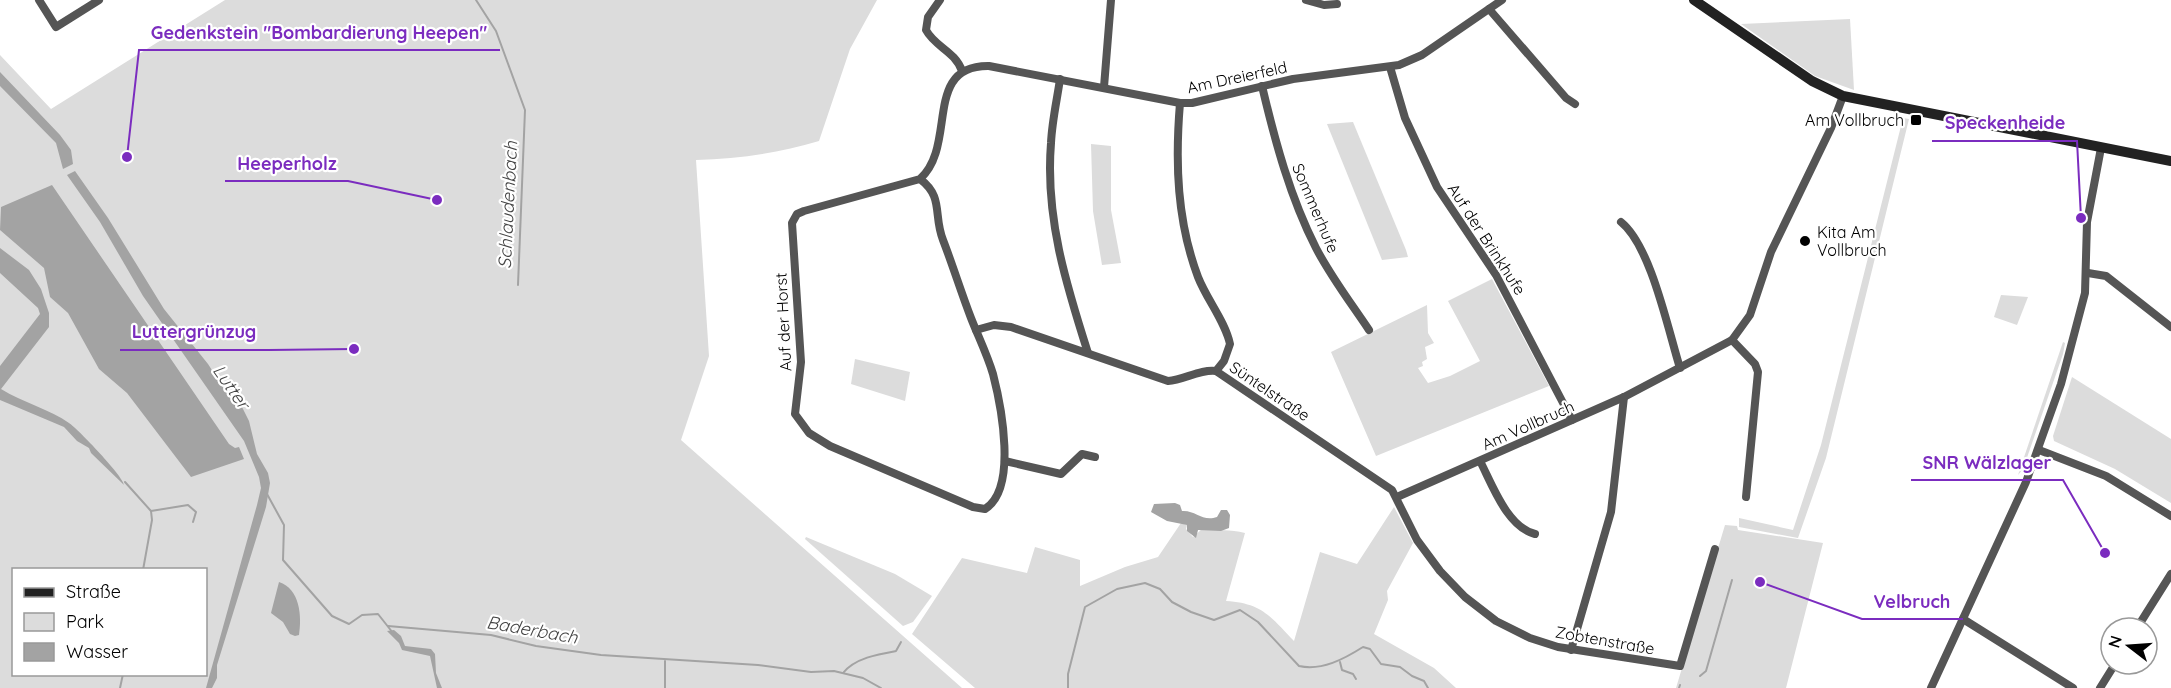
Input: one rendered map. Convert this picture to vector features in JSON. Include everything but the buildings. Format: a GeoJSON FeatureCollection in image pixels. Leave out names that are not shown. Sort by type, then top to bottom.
{"type":"FeatureCollection","features":[{"type":"Feature","properties":{"kind":"street"},"geometry":{"type":"LineString","coordinates":[[39,0],[56,27],[99,0]]}},
{"type":"Feature","properties":{"kind":"street"},"geometry":{"type":"LineString","coordinates":[[940,0],[928,17],[926,30],[932,39],[955,56],[962,71],[951,84],[945,99],[941,140],[936,156],[920,178],[935,194],[941,235],[993,374],[1005,461],[1056,475],[1065,472],[1082,454],[1095,457]]}},
{"type":"Feature","properties":{"kind":"street"},"geometry":{"type":"LineString","coordinates":[[1104,87],[1111,0]]}},
{"type":"Feature","properties":{"kind":"street"},"geometry":{"type":"LineString","coordinates":[[1306,0],[1324,5],[1337,3]]}},
{"type":"Feature","properties":{"kind":"street","name":"Am Dreierfeld"},"geometry":{"type":"LineString","coordinates":[[962,71],[989,66],[1180,103],[1312,76],[1390,67],[1422,55],[1502,0]]}},
{"type":"Feature","properties":{"kind":"street"},"geometry":{"type":"LineString","coordinates":[[1694,0],[1806,77],[1843,96],[2171,162]]}},
{"type":"Feature","properties":{"kind":"street"},"geometry":{"type":"LineString","coordinates":[[1489,9],[1566,98],[1575,104]]}},
{"type":"Feature","properties":{"kind":"street","name":"Auf der Brinkhufe"},"geometry":{"type":"LineString","coordinates":[[1390,67],[1405,118],[1437,187],[1502,284],[1572,420]]}},
{"type":"Feature","properties":{"kind":"street"},"geometry":{"type":"LineString","coordinates":[[1060,79],[1051,140],[1053,223],[1064,276],[1088,353]]}},
{"type":"Feature","properties":{"kind":"street","name":"Sommerhufe"},"geometry":{"type":"LineString","coordinates":[[1262,86],[1276,143],[1301,215],[1332,276],[1369,330]]}},
{"type":"Feature","properties":{"kind":"street","name":"Am Vollbruch"},"geometry":{"type":"LineString","coordinates":[[1397,497],[1623,397],[1732,340],[1750,315],[1771,252],[1831,128],[1843,96]]}},
{"type":"Feature","properties":{"kind":"street"},"geometry":{"type":"LineString","coordinates":[[1180,103],[1177,174],[1185,236],[1199,279],[1230,344],[1224,362],[1216,371]]}},
{"type":"Feature","properties":{"kind":"street"},"geometry":{"type":"LineString","coordinates":[[1931,688],[2006,528],[2039,450],[2076,332],[2088,273],[2087,222],[2101,148]]}},
{"type":"Feature","properties":{"kind":"street","name":"Auf der Horst"},"geometry":{"type":"LineString","coordinates":[[920,178],[804,210],[797,214],[792,223],[801,362],[795,414],[809,433],[830,446],[973,507],[985,509],[996,494],[1003,479],[1005,461]]}},
{"type":"Feature","properties":{"kind":"street"},"geometry":{"type":"LineString","coordinates":[[1621,222],[1636,237],[1651,275],[1680,368]]}},
{"type":"Feature","properties":{"kind":"street"},"geometry":{"type":"LineString","coordinates":[[2088,273],[2106,276],[2171,327]]}},
{"type":"Feature","properties":{"kind":"street","name":"Süntelstraße"},"geometry":{"type":"LineString","coordinates":[[976,330],[994,325],[1011,327],[1168,381],[1182,380],[1208,370],[1216,371],[1386,485],[1397,497]]}},
{"type":"Feature","properties":{"kind":"street"},"geometry":{"type":"LineString","coordinates":[[1732,340],[1755,364],[1758,372],[1746,497]]}},
{"type":"Feature","properties":{"kind":"street"},"geometry":{"type":"LineString","coordinates":[[1571,650],[1611,512],[1623,397]]}},
{"type":"Feature","properties":{"kind":"street"},"geometry":{"type":"LineString","coordinates":[[2039,450],[2099,473],[2171,516]]}},
{"type":"Feature","properties":{"kind":"street"},"geometry":{"type":"LineString","coordinates":[[1480,461],[1508,512],[1528,533],[1535,534]]}},
{"type":"Feature","properties":{"kind":"street","name":"Zobtenstraße"},"geometry":{"type":"LineString","coordinates":[[1397,497],[1417,540],[1428,556],[1465,597],[1511,629],[1571,650],[1680,666],[1715,549]]}},
{"type":"Feature","properties":{"kind":"street"},"geometry":{"type":"LineString","coordinates":[[2145,616],[2171,574]]}},
{"type":"Feature","properties":{"kind":"street"},"geometry":{"type":"LineString","coordinates":[[1963,619],[2073,688]]}},
{"type":"Feature","properties":{"kind":"green space"},"geometry":{"type":"Polygon","coordinates":[[[225,0],[877,0],[850,49],[819,141],[758,155],[696,160],[709,356],[681,440],[962,688],[0,688],[0,55],[51,109],[225,0]]]}},
{"type":"Feature","properties":{"kind":"green space"},"geometry":{"type":"Polygon","coordinates":[[[1850,19],[1854,90],[1815,76],[1741,24],[1850,19]]]}},
{"type":"Feature","properties":{"kind":"green space"},"geometry":{"type":"Polygon","coordinates":[[[1903,118],[1909,119],[1826,458],[1798,538],[1739,527],[1739,518],[1793,530],[1821,445],[1903,118]]]}},
{"type":"Feature","properties":{"kind":"green space"},"geometry":{"type":"Polygon","coordinates":[[[1353,122],[1408,257],[1382,260],[1327,124],[1353,122]]]}},
{"type":"Feature","properties":{"kind":"green space"},"geometry":{"type":"Polygon","coordinates":[[[1091,144],[1111,146],[1111,210],[1121,263],[1102,265],[1093,211],[1091,144]]]}},
{"type":"Feature","properties":{"kind":"green space"},"geometry":{"type":"Polygon","coordinates":[[[1492,279],[1549,386],[1376,456],[1331,352],[1427,305],[1428,333],[1434,343],[1425,347],[1427,359],[1422,362],[1423,366],[1418,368],[1428,383],[1450,376],[1480,361],[1448,301],[1492,279]]]}},
{"type":"Feature","properties":{"kind":"green space"},"geometry":{"type":"Polygon","coordinates":[[[2001,295],[2028,297],[2017,325],[1994,317],[2001,295]]]}},
{"type":"Feature","properties":{"kind":"green space"},"geometry":{"type":"Polygon","coordinates":[[[2063,342],[2065,343],[2063,354],[2023,469],[2018,475],[2063,342]]]}},
{"type":"Feature","properties":{"kind":"green space"},"geometry":{"type":"Polygon","coordinates":[[[855,359],[910,372],[905,401],[851,384],[855,359]]]}},
{"type":"Feature","properties":{"kind":"green space"},"geometry":{"type":"Polygon","coordinates":[[[2072,377],[2171,439],[2171,503],[2115,469],[2054,441],[2053,436],[2072,377]]]}},
{"type":"Feature","properties":{"kind":"green space"},"geometry":{"type":"Polygon","coordinates":[[[1394,507],[1413,543],[1387,591],[1388,600],[1374,634],[1434,668],[1456,688],[975,688],[912,634],[962,558],[1027,573],[1035,547],[1080,560],[1080,586],[1125,567],[1158,557],[1181,523],[1187,525],[1186,529],[1193,537],[1202,529],[1245,533],[1226,601],[1257,608],[1272,618],[1294,641],[1320,552],[1357,564],[1394,507]]]}},
{"type":"Feature","properties":{"kind":"green space"},"geometry":{"type":"Polygon","coordinates":[[[1725,525],[1737,526],[1738,530],[1823,543],[1786,688],[1676,688],[1725,525]]]}},
{"type":"Feature","properties":{"kind":"green space"},"geometry":{"type":"Polygon","coordinates":[[[806,537],[895,574],[932,596],[913,622],[903,626],[805,539],[806,537]]]}},
{"type":"Feature","properties":{"kind":"water"},"geometry":{"type":"Polygon","coordinates":[[[0,72],[60,135],[71,150],[73,164],[63,169],[56,143],[0,86],[0,72]]]}},
{"type":"Feature","properties":{"kind":"water"},"geometry":{"type":"Polygon","coordinates":[[[75,171],[108,218],[164,309],[208,364],[228,395],[237,397],[249,421],[257,454],[268,473],[270,483],[266,507],[217,665],[217,678],[212,688],[206,688],[257,505],[261,488],[259,477],[244,441],[143,296],[100,222],[67,175],[75,171]]]}},
{"type":"Feature","properties":{"kind":"water"},"geometry":{"type":"Polygon","coordinates":[[[52,185],[229,444],[235,448],[239,447],[244,459],[191,477],[127,393],[99,369],[68,313],[50,297],[44,268],[0,230],[1,207],[52,185]]]}},
{"type":"Feature","properties":{"kind":"water"},"geometry":{"type":"Polygon","coordinates":[[[0,248],[29,270],[41,289],[49,313],[49,327],[1,389],[69,423],[109,463],[124,485],[91,453],[89,448],[77,441],[64,427],[0,400],[0,366],[40,314],[38,308],[0,273],[0,248]]]}},
{"type":"Feature","properties":{"kind":"water"},"geometry":{"type":"Polygon","coordinates":[[[1175,503],[1180,505],[1182,511],[1207,518],[1217,517],[1221,510],[1227,510],[1230,515],[1229,528],[1221,531],[1198,530],[1196,538],[1187,531],[1187,525],[1167,521],[1151,512],[1154,504],[1175,503]]]}},
{"type":"Feature","properties":{"kind":"water"},"geometry":{"type":"Polygon","coordinates":[[[279,582],[291,591],[298,604],[299,635],[290,634],[283,622],[271,613],[279,582]]]}},
{"type":"Feature","properties":{"kind":"water"},"geometry":{"type":"Polygon","coordinates":[[[394,630],[401,636],[405,646],[431,649],[435,654],[436,673],[442,688],[437,688],[430,656],[402,650],[399,643],[387,631],[394,630]]]}},
{"type":"Feature","properties":{"kind":"waterway","name":"Schlaudenbach"},"geometry":{"type":"LineString","coordinates":[[476,0],[496,31],[525,110],[518,285]]}},
{"type":"Feature","properties":{"kind":"waterway"},"geometry":{"type":"LineString","coordinates":[[125,482],[151,511],[152,520],[143,568]]}},
{"type":"Feature","properties":{"kind":"waterway","name":"Baderbach"},"geometry":{"type":"LineString","coordinates":[[267,494],[284,525],[283,560],[332,616],[349,624],[362,615],[378,614],[393,633]]}},
{"type":"Feature","properties":{"kind":"waterway"},"geometry":{"type":"LineString","coordinates":[[151,511],[188,505],[196,512],[193,522]]}},
{"type":"Feature","properties":{"kind":"waterway"},"geometry":{"type":"LineString","coordinates":[[1700,676],[1706,671],[1732,580]]}},
{"type":"Feature","properties":{"kind":"waterway","name":"Baderbach"},"geometry":{"type":"LineString","coordinates":[[1068,688],[1068,674],[1085,607],[1117,589],[1145,583],[1160,589],[1172,602],[1214,620],[1240,610],[1258,622],[1299,666],[1324,665],[1340,660],[1363,647],[1370,649],[1381,664],[1400,667],[1424,681],[1428,688]]}},
{"type":"Feature","properties":{"kind":"waterway","name":"Baderbach"},"geometry":{"type":"LineString","coordinates":[[388,626],[491,635],[536,646],[601,655],[758,665],[811,672],[834,671],[863,678],[881,688]]}},
{"type":"Feature","properties":{"kind":"waterway"},"geometry":{"type":"LineString","coordinates":[[843,673],[861,660],[896,651],[901,642]]}},
{"type":"Feature","properties":{"kind":"waterway"},"geometry":{"type":"LineString","coordinates":[[665,661],[665,688]]}},
{"type":"Feature","properties":{"kind":"waterway"},"geometry":{"type":"LineString","coordinates":[[1340,662],[1342,670],[1353,674],[1356,679]]}},
{"type":"Feature","properties":{"kind":"waterway"},"geometry":{"type":"LineString","coordinates":[[120,688],[123,676]]}},
{"type":"Feature","properties":{"kind":"place","name":"Am Vollbruch"},"geometry":{"type":"Point","coordinates":[1916,120]}},
{"type":"Feature","properties":{"kind":"place","name":"Gedenkstein \"Bombardierung Heepen\""},"geometry":{"type":"Point","coordinates":[127,157]}},
{"type":"Feature","properties":{"kind":"place","name":"Heeperholz"},"geometry":{"type":"Point","coordinates":[437,200]}},
{"type":"Feature","properties":{"kind":"place","name":"Speckenheide"},"geometry":{"type":"Point","coordinates":[2081,218]}},
{"type":"Feature","properties":{"kind":"place","name":"Kita Am Vollbruch"},"geometry":{"type":"Point","coordinates":[1805,241]}},
{"type":"Feature","properties":{"kind":"place","name":"Luttergrünzug"},"geometry":{"type":"Point","coordinates":[354,349]}},
{"type":"Feature","properties":{"kind":"place","name":"SNR Wälzlager"},"geometry":{"type":"Point","coordinates":[2105,553]}},
{"type":"Feature","properties":{"kind":"place","name":"Velbruch"},"geometry":{"type":"Point","coordinates":[1760,582]}},
{"type":"Feature","properties":{"kind":"water label","name":"Lutter"},"geometry":{"type":"Point","coordinates":[231,387]}}]}
